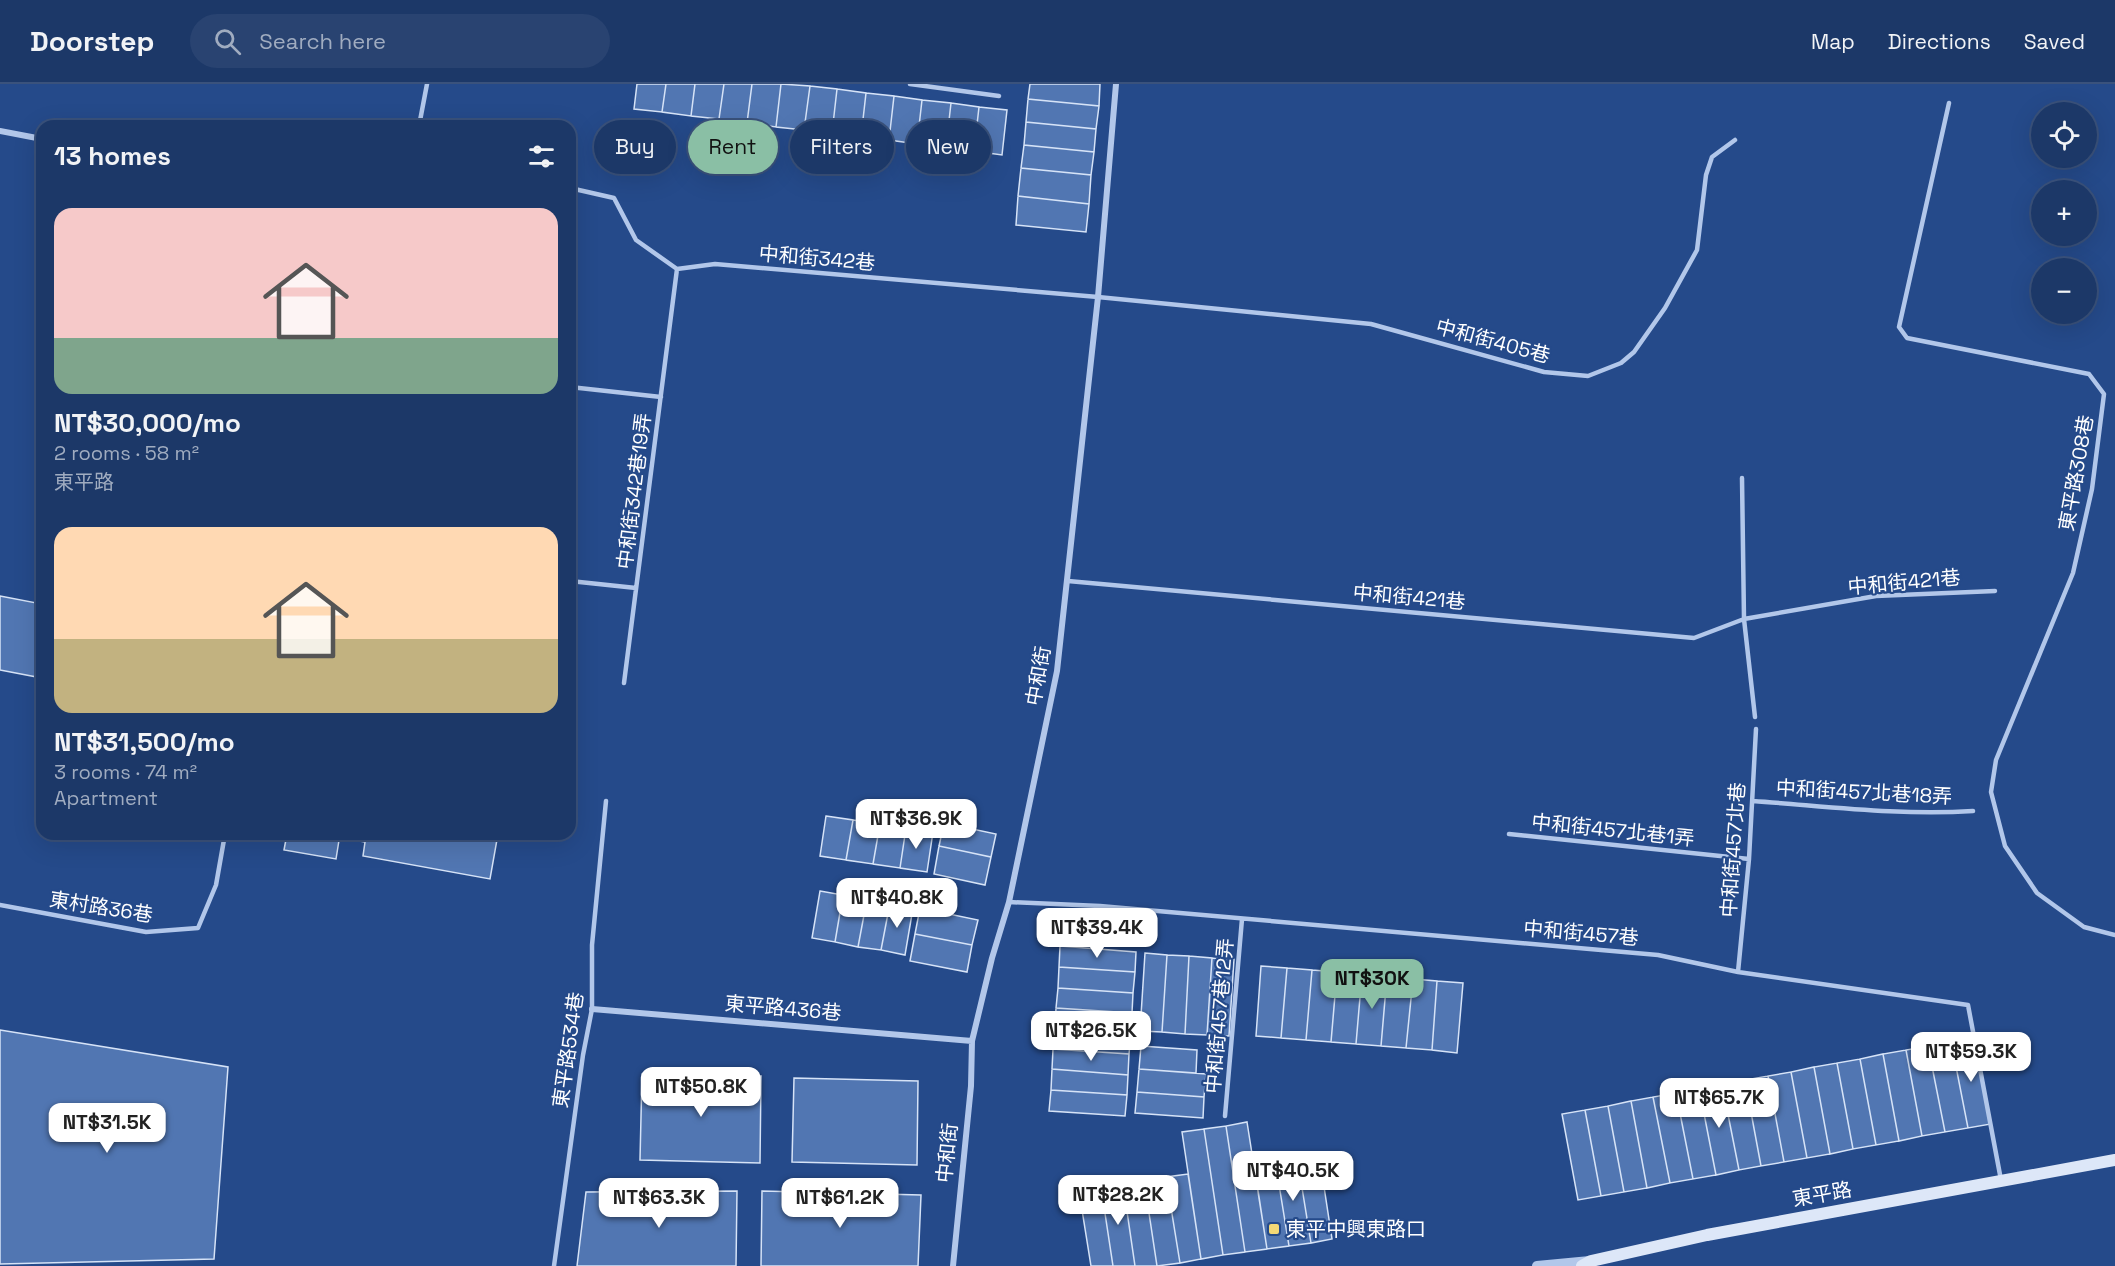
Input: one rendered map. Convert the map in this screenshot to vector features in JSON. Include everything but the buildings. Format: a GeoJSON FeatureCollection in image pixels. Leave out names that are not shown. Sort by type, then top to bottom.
{"type":"FeatureCollection","features":[{"type":"Feature","properties":{"kind":"main road","name":"東平路"},"geometry":{"type":"LineString","coordinates":[[1586,1264],[1707,1234],[2115,1160]]}},
{"type":"Feature","properties":{"kind":"street","name":"中和街"},"geometry":{"type":"LineString","coordinates":[[953,1266],[971,1086],[972,1041],[992,958],[1009,902],[1057,671],[1098,297],[1116,84]]}},
{"type":"Feature","properties":{"kind":"street"},"geometry":{"type":"LineString","coordinates":[[0,131],[36,138]]}},
{"type":"Feature","properties":{"kind":"street","name":"東平路436巷"},"geometry":{"type":"LineString","coordinates":[[592,1009],[972,1041]]}},
{"type":"Feature","properties":{"kind":"street","name":"東平路"},"geometry":{"type":"LineString","coordinates":[[1537,1266],[1586,1264]]}},
{"type":"Feature","properties":{"kind":"lane"},"geometry":{"type":"LineString","coordinates":[[420,120],[427,84]]}},
{"type":"Feature","properties":{"kind":"lane"},"geometry":{"type":"LineString","coordinates":[[910,84],[999,96]]}},
{"type":"Feature","properties":{"kind":"lane","name":"東平路308巷"},"geometry":{"type":"LineString","coordinates":[[1949,103],[1899,327],[1907,338],[2089,374],[2104,394],[2092,489],[2073,573],[1996,760],[1991,792],[2005,846],[2037,893],[2085,927],[2115,935]]}},
{"type":"Feature","properties":{"kind":"lane","name":"中和街405巷"},"geometry":{"type":"LineString","coordinates":[[1098,297],[1371,324],[1544,372],[1588,376],[1621,363],[1634,352],[1665,308],[1697,250],[1706,175],[1712,157],[1735,140]]}},
{"type":"Feature","properties":{"kind":"lane"},"geometry":{"type":"LineString","coordinates":[[576,189],[614,198],[636,240],[677,269]]}},
{"type":"Feature","properties":{"kind":"lane","name":"中和街342巷"},"geometry":{"type":"LineString","coordinates":[[677,269],[716,264],[1098,297]]}},
{"type":"Feature","properties":{"kind":"lane","name":"中和街342巷19弄"},"geometry":{"type":"LineString","coordinates":[[624,683],[677,269]]}},
{"type":"Feature","properties":{"kind":"lane","name":"中和街342巷19弄"},"geometry":{"type":"LineString","coordinates":[[576,388],[661,397]]}},
{"type":"Feature","properties":{"kind":"lane"},"geometry":{"type":"LineString","coordinates":[[1742,478],[1744,619],[1755,717]]}},
{"type":"Feature","properties":{"kind":"lane","name":"中和街421巷"},"geometry":{"type":"LineString","coordinates":[[1068,581],[1694,638],[1744,619],[1876,596],[1995,591]]}},
{"type":"Feature","properties":{"kind":"lane","name":"中和街342巷19弄"},"geometry":{"type":"LineString","coordinates":[[576,582],[636,588]]}},
{"type":"Feature","properties":{"kind":"lane","name":"中和街457北巷"},"geometry":{"type":"LineString","coordinates":[[1738,972],[1749,859],[1756,729]]}},
{"type":"Feature","properties":{"kind":"lane","name":"東平路534巷"},"geometry":{"type":"LineString","coordinates":[[554,1266],[583,1055],[592,1009],[592,945],[606,801]]}},
{"type":"Feature","properties":{"kind":"lane","name":"中和街457北巷18弄"},"geometry":{"type":"LineString","coordinates":[[1753,801],[1947,813],[1973,811]]}},
{"type":"Feature","properties":{"kind":"lane","name":"中和街457北巷1弄"},"geometry":{"type":"LineString","coordinates":[[1509,834],[1749,859]]}},
{"type":"Feature","properties":{"kind":"lane","name":"東村路36巷"},"geometry":{"type":"LineString","coordinates":[[0,905],[146,932],[198,928],[216,885],[224,840]]}},
{"type":"Feature","properties":{"kind":"lane","name":"中和街457巷"},"geometry":{"type":"LineString","coordinates":[[1009,902],[1100,906],[1658,955],[1738,972],[1968,1005],[2001,1181]]}},
{"type":"Feature","properties":{"kind":"lane","name":"中和街457巷12弄"},"geometry":{"type":"LineString","coordinates":[[1226,1116],[1242,919]]}},
{"type":"Feature","properties":{"kind":"place","name":"東平中興東路口"},"geometry":{"type":"Point","coordinates":[1274,1229]}}]}
